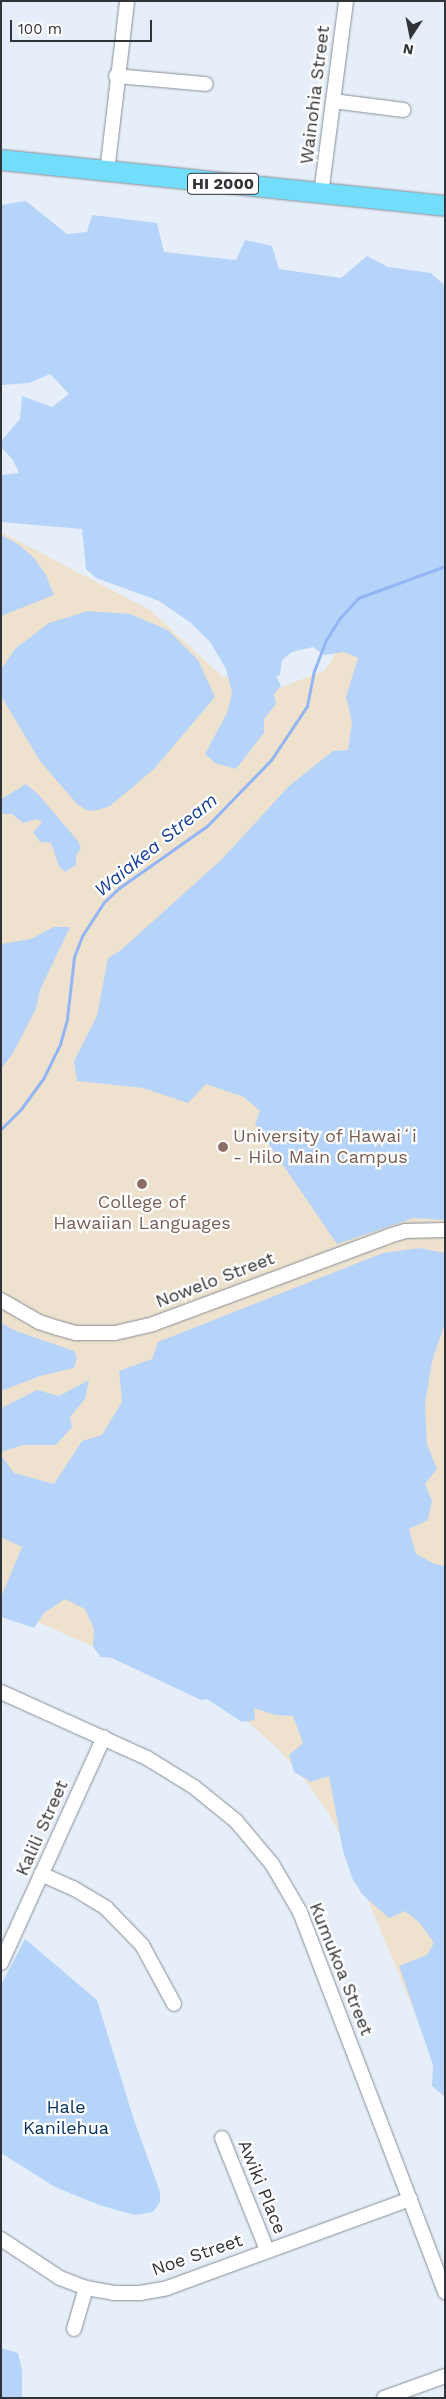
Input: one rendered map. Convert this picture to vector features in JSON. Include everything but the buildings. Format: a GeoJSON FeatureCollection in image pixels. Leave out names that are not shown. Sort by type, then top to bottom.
{"type":"FeatureCollection","features":[{"type":"Feature","properties":{"kind":"highway","name":"HI 2000"},"geometry":{"type":"LineString","coordinates":[[1,160],[445,206]]}},
{"type":"Feature","properties":{"kind":"street"},"geometry":{"type":"LineString","coordinates":[[106,172],[116,76],[127,1]]}},
{"type":"Feature","properties":{"kind":"street","name":"Wainohia Street"},"geometry":{"type":"LineString","coordinates":[[321,194],[346,1]]}},
{"type":"Feature","properties":{"kind":"street"},"geometry":{"type":"LineString","coordinates":[[116,76],[206,84]]}},
{"type":"Feature","properties":{"kind":"street"},"geometry":{"type":"LineString","coordinates":[[333,102],[403,110]]}},
{"type":"Feature","properties":{"kind":"street","name":"Nowelo Street"},"geometry":{"type":"LineString","coordinates":[[1,1300],[39,1322],[58,1328],[76,1333],[115,1332],[153,1324],[405,1231],[445,1230]]}},
{"type":"Feature","properties":{"kind":"street","name":"Kumukoa Street"},"geometry":{"type":"LineString","coordinates":[[1,1692],[147,1758],[194,1787],[236,1821],[272,1864],[300,1912],[445,2292]]}},
{"type":"Feature","properties":{"kind":"street","name":"Kalili Street"},"geometry":{"type":"LineString","coordinates":[[1,1963],[104,1737]]}},
{"type":"Feature","properties":{"kind":"street"},"geometry":{"type":"LineString","coordinates":[[41,1874],[73,1888],[106,1908],[142,1945],[174,2004]]}},
{"type":"Feature","properties":{"kind":"street","name":"Awiki Place"},"geometry":{"type":"LineString","coordinates":[[222,2138],[268,2250]]}},
{"type":"Feature","properties":{"kind":"street","name":"Noe Street"},"geometry":{"type":"LineString","coordinates":[[1,2239],[60,2278],[86,2288],[113,2293],[140,2293],[167,2288],[410,2199]]}},
{"type":"Feature","properties":{"kind":"street"},"geometry":{"type":"LineString","coordinates":[[74,2329],[86,2288]]}},
{"type":"Feature","properties":{"kind":"street"},"geometry":{"type":"LineString","coordinates":[[384,2398],[445,2376]]}},
{"type":"Feature","properties":{"kind":"shaded area","name":"University of Hawaiʻi - Hilo Main Campus"},"geometry":{"type":"Polygon","coordinates":[[[1,532],[150,610],[222,676],[277,689],[325,670],[353,627],[445,582],[445,2056],[434,2060],[346,1847],[328,1812],[305,1780],[279,1750],[250,1724],[217,1701],[1,1606],[1,532]]]}},
{"type":"Feature","properties":{"kind":"green space"},"geometry":{"type":"Polygon","coordinates":[[[26,201],[67,234],[87,232],[92,215],[157,223],[164,252],[236,260],[245,240],[272,246],[279,269],[341,278],[367,256],[388,267],[431,273],[445,286],[445,1220],[414,1218],[337,1244],[255,1124],[260,1111],[244,1097],[206,1084],[188,1103],[143,1088],[77,1081],[74,1061],[97,1016],[108,958],[120,951],[222,859],[289,786],[333,751],[348,750],[352,722],[346,697],[358,658],[344,652],[324,655],[313,647],[292,652],[282,660],[280,675],[276,676],[281,686],[274,694],[276,704],[264,719],[264,733],[236,769],[215,763],[205,754],[227,713],[232,693],[226,669],[211,643],[191,623],[159,601],[96,578],[86,569],[82,529],[1,522],[1,475],[19,473],[13,460],[1,447],[1,441],[20,419],[22,396],[52,407],[69,394],[50,374],[29,383],[1,385],[1,205],[26,201]]]}},
{"type":"Feature","properties":{"kind":"green space"},"geometry":{"type":"Polygon","coordinates":[[[1,535],[18,544],[34,558],[46,575],[54,595],[1,616],[1,535]]]}},
{"type":"Feature","properties":{"kind":"green space"},"geometry":{"type":"Polygon","coordinates":[[[88,611],[130,614],[168,630],[198,660],[215,697],[154,769],[110,806],[95,811],[86,810],[77,804],[40,761],[1,696],[1,669],[16,648],[49,623],[88,611]]]}},
{"type":"Feature","properties":{"kind":"green space"},"geometry":{"type":"Polygon","coordinates":[[[26,784],[38,794],[78,841],[81,848],[76,856],[76,865],[65,872],[59,866],[51,843],[40,842],[33,832],[42,822],[36,819],[23,823],[12,814],[1,814],[1,799],[26,784]]]}},
{"type":"Feature","properties":{"kind":"green space"},"geometry":{"type":"Polygon","coordinates":[[[54,927],[70,927],[40,990],[36,1009],[13,1053],[1,1069],[1,944],[31,939],[54,927]]]}},
{"type":"Feature","properties":{"kind":"green space"},"geometry":{"type":"Polygon","coordinates":[[[419,1248],[445,1253],[445,1323],[432,1361],[425,1404],[427,1444],[437,1469],[425,1484],[432,1501],[428,1520],[409,1529],[416,1554],[435,1564],[445,1566],[445,2097],[432,2086],[433,2065],[399,1966],[427,1955],[434,1943],[420,1923],[405,1911],[389,1918],[362,1894],[353,1880],[343,1851],[329,1776],[311,1782],[294,1772],[289,1755],[303,1743],[293,1716],[275,1715],[254,1708],[255,1720],[242,1722],[207,1699],[201,1700],[112,1658],[101,1657],[93,1647],[94,1629],[85,1609],[65,1599],[44,1613],[34,1628],[1,1617],[2,1595],[22,1547],[1,1537],[1,1455],[14,1473],[54,1484],[82,1441],[102,1435],[122,1402],[119,1371],[152,1359],[158,1342],[383,1253],[419,1248]]]}},
{"type":"Feature","properties":{"kind":"green space"},"geometry":{"type":"Polygon","coordinates":[[[1,1323],[16,1331],[74,1351],[77,1358],[74,1368],[40,1376],[1,1391],[1,1323]]]}},
{"type":"Feature","properties":{"kind":"green space"},"geometry":{"type":"Polygon","coordinates":[[[89,1380],[85,1399],[70,1417],[72,1427],[56,1445],[23,1445],[1,1452],[1,1408],[37,1390],[59,1396],[89,1380]]]}},
{"type":"Feature","properties":{"kind":"green space","name":"Hale Kanilehua"},"geometry":{"type":"Polygon","coordinates":[[[25,1939],[97,2000],[134,2120],[160,2192],[160,2202],[153,2212],[135,2215],[102,2206],[55,2187],[1,2153],[1,1985],[25,1939]]]}},
{"type":"Feature","properties":{"kind":"green space"},"geometry":{"type":"Polygon","coordinates":[[[1,2348],[18,2353],[22,2370],[22,2398],[1,2398],[1,2348]]]}},
{"type":"Feature","properties":{"kind":"waterway","name":"Waiakea Stream"},"geometry":{"type":"LineString","coordinates":[[1,1129],[21,1109],[44,1077],[60,1044],[67,1019],[74,957],[82,936],[104,902],[119,888],[207,826],[271,760],[307,706],[314,671],[326,640],[340,618],[358,598],[445,566]]}},
{"type":"Feature","properties":{"kind":"place","name":"University of Hawaiʻi - Hilo Main Campus"},"geometry":{"type":"Point","coordinates":[223,1147]}},
{"type":"Feature","properties":{"kind":"place","name":"College of Hawaiian Languages"},"geometry":{"type":"Point","coordinates":[142,1184]}}]}
